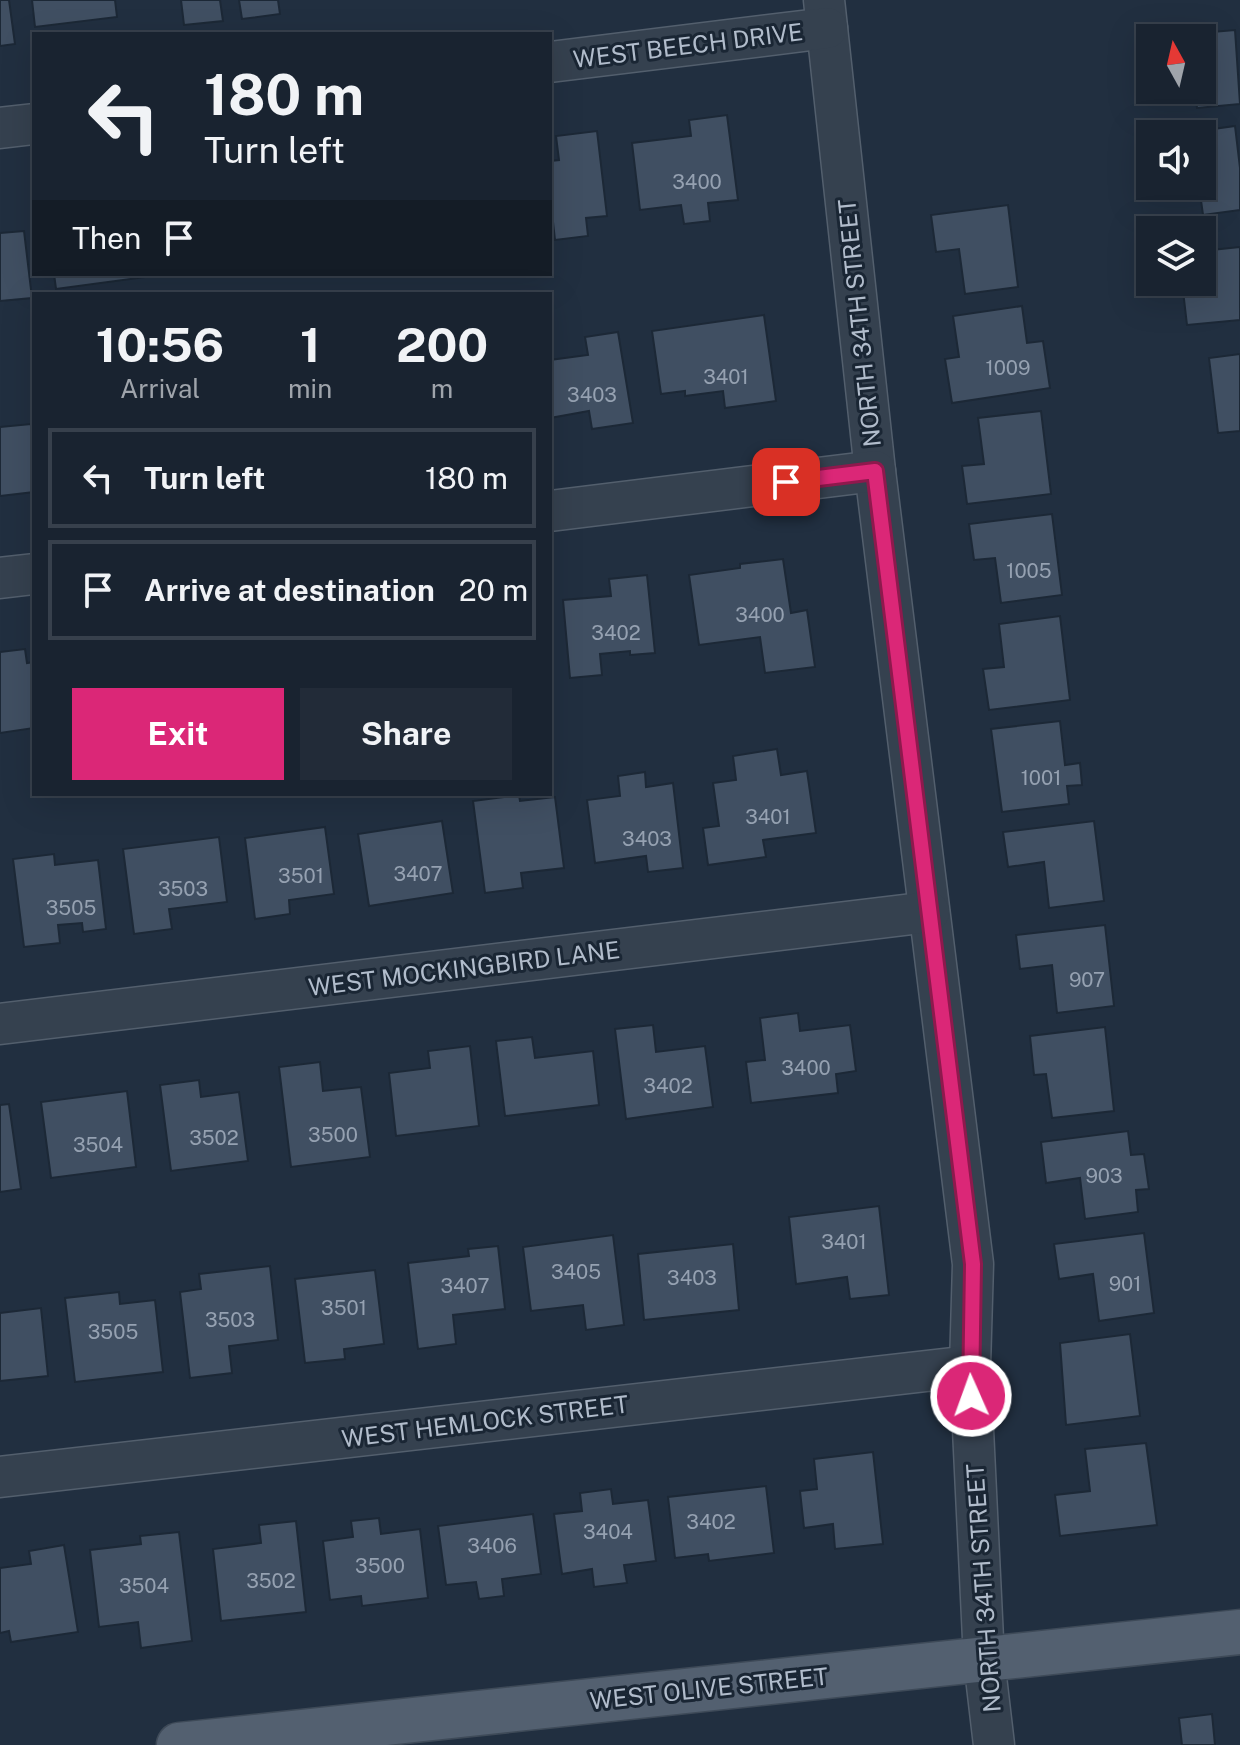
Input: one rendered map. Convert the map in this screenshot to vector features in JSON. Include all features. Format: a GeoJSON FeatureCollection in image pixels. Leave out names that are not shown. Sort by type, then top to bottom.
{"type":"FeatureCollection","features":[{"type":"Feature","properties":{"kind":"main road","name":"WEST OLIVE STREET"},"geometry":{"type":"LineString","coordinates":[[179,1745],[1240,1632]]}},
{"type":"Feature","properties":{"kind":"street","name":"WEST BEECH DRIVE"},"geometry":{"type":"LineString","coordinates":[[552,62],[825,14]]}},
{"type":"Feature","properties":{"kind":"street","name":"NORTH 34TH STREET"},"geometry":{"type":"LineString","coordinates":[[825,14],[875,471],[973,1264],[970,1366],[984,1660],[994,1745]]}},
{"type":"Feature","properties":{"kind":"street"},"geometry":{"type":"LineString","coordinates":[[0,128],[32,124]]}},
{"type":"Feature","properties":{"kind":"street"},"geometry":{"type":"LineString","coordinates":[[552,511],[875,471]]}},
{"type":"Feature","properties":{"kind":"street"},"geometry":{"type":"LineString","coordinates":[[0,578],[32,574]]}},
{"type":"Feature","properties":{"kind":"street","name":"WEST MOCKINGBIRD LANE"},"geometry":{"type":"LineString","coordinates":[[0,1024],[929,912]]}},
{"type":"Feature","properties":{"kind":"street","name":"WEST HEMLOCK STREET"},"geometry":{"type":"LineString","coordinates":[[0,1477],[970,1366]]}},
{"type":"Feature","properties":{"kind":"building"},"geometry":{"type":"Polygon","coordinates":[[[0,0],[9,0],[15,44],[0,46],[0,0]]]}},
{"type":"Feature","properties":{"kind":"building"},"geometry":{"type":"Polygon","coordinates":[[[32,0],[115,0],[117,17],[35,27],[32,0]]]}},
{"type":"Feature","properties":{"kind":"building"},"geometry":{"type":"Polygon","coordinates":[[[181,0],[220,0],[223,21],[184,25],[181,0]]]}},
{"type":"Feature","properties":{"kind":"building"},"geometry":{"type":"Polygon","coordinates":[[[239,0],[278,0],[280,14],[242,19],[239,0]]]}},
{"type":"Feature","properties":{"kind":"building"},"geometry":{"type":"Polygon","coordinates":[[[1235,30],[1240,104],[1197,108],[1197,104],[1216,104],[1216,32],[1235,30]]]}},
{"type":"Feature","properties":{"kind":"building"},"geometry":{"type":"Polygon","coordinates":[[[727,115],[738,200],[708,203],[710,221],[684,224],[681,205],[640,210],[632,143],[691,136],[689,120],[727,115]]]}},
{"type":"Feature","properties":{"kind":"building"},"geometry":{"type":"Polygon","coordinates":[[[1235,126],[1240,168],[1240,210],[1203,215],[1201,200],[1216,200],[1216,129],[1235,126]]]}},
{"type":"Feature","properties":{"kind":"building"},"geometry":{"type":"Polygon","coordinates":[[[597,131],[607,216],[586,218],[588,236],[555,240],[552,161],[559,160],[556,136],[597,131]]]}},
{"type":"Feature","properties":{"kind":"building"},"geometry":{"type":"Polygon","coordinates":[[[1008,205],[1018,287],[965,294],[959,249],[936,252],[931,215],[1008,205]]]}},
{"type":"Feature","properties":{"kind":"building"},"geometry":{"type":"Polygon","coordinates":[[[24,231],[32,298],[0,301],[0,233],[24,231]]]}},
{"type":"Feature","properties":{"kind":"building"},"geometry":{"type":"Polygon","coordinates":[[[1240,247],[1240,320],[1187,325],[1184,296],[1216,296],[1216,250],[1240,247]]]}},
{"type":"Feature","properties":{"kind":"building"},"geometry":{"type":"Polygon","coordinates":[[[54,276],[153,276],[56,289],[54,276]]]}},
{"type":"Feature","properties":{"kind":"building"},"geometry":{"type":"Polygon","coordinates":[[[1022,306],[1027,343],[1043,341],[1050,388],[952,403],[945,359],[959,357],[953,316],[1022,306]]]}},
{"type":"Feature","properties":{"kind":"building"},"geometry":{"type":"Polygon","coordinates":[[[764,315],[776,401],[725,408],[723,391],[685,396],[685,391],[661,394],[652,331],[764,315]]]}},
{"type":"Feature","properties":{"kind":"building"},"geometry":{"type":"Polygon","coordinates":[[[618,332],[633,423],[592,429],[589,411],[552,418],[552,360],[588,355],[585,337],[618,332]]]}},
{"type":"Feature","properties":{"kind":"building"},"geometry":{"type":"Polygon","coordinates":[[[1240,354],[1240,431],[1218,433],[1209,358],[1240,354]]]}},
{"type":"Feature","properties":{"kind":"building"},"geometry":{"type":"Polygon","coordinates":[[[1041,411],[1051,494],[967,504],[962,466],[984,464],[978,418],[1041,411]]]}},
{"type":"Feature","properties":{"kind":"building"},"geometry":{"type":"Polygon","coordinates":[[[31,424],[32,492],[0,496],[0,427],[31,424]]]}},
{"type":"Feature","properties":{"kind":"building"},"geometry":{"type":"Polygon","coordinates":[[[1052,514],[1062,595],[1001,603],[995,558],[974,560],[969,524],[1052,514]]]}},
{"type":"Feature","properties":{"kind":"building"},"geometry":{"type":"Polygon","coordinates":[[[783,559],[791,613],[807,610],[815,667],[765,673],[760,637],[699,645],[689,575],[783,559]]]}},
{"type":"Feature","properties":{"kind":"building"},"geometry":{"type":"Polygon","coordinates":[[[647,575],[655,653],[630,655],[630,651],[600,654],[602,675],[570,678],[563,600],[611,596],[609,579],[647,575]]]}},
{"type":"Feature","properties":{"kind":"building"},"geometry":{"type":"Polygon","coordinates":[[[1060,616],[1070,700],[989,710],[983,669],[1004,667],[999,624],[1060,616]]]}},
{"type":"Feature","properties":{"kind":"building"},"geometry":{"type":"Polygon","coordinates":[[[25,649],[27,663],[32,662],[32,728],[0,733],[0,652],[25,649]]]}},
{"type":"Feature","properties":{"kind":"building"},"geometry":{"type":"Polygon","coordinates":[[[1060,721],[1065,765],[1080,763],[1082,785],[1067,786],[1069,804],[1002,812],[991,729],[1060,721]]]}},
{"type":"Feature","properties":{"kind":"building"},"geometry":{"type":"Polygon","coordinates":[[[777,749],[781,775],[807,771],[816,833],[763,840],[766,857],[708,865],[703,828],[719,826],[713,783],[736,780],[733,756],[777,749]]]}},
{"type":"Feature","properties":{"kind":"building"},"geometry":{"type":"Polygon","coordinates":[[[645,772],[646,787],[673,783],[683,868],[648,872],[646,856],[595,863],[587,800],[620,796],[618,776],[645,772]]]}},
{"type":"Feature","properties":{"kind":"building"},"geometry":{"type":"Polygon","coordinates":[[[511,796],[519,796],[520,801],[555,797],[564,868],[521,873],[523,888],[485,893],[473,801],[511,796]]]}},
{"type":"Feature","properties":{"kind":"building"},"geometry":{"type":"Polygon","coordinates":[[[442,821],[453,893],[369,906],[358,834],[442,821]]]}},
{"type":"Feature","properties":{"kind":"building"},"geometry":{"type":"Polygon","coordinates":[[[1094,821],[1104,901],[1049,908],[1044,862],[1008,867],[1003,832],[1094,821]]]}},
{"type":"Feature","properties":{"kind":"building"},"geometry":{"type":"Polygon","coordinates":[[[325,827],[334,894],[289,900],[290,914],[255,919],[245,838],[325,827]]]}},
{"type":"Feature","properties":{"kind":"building"},"geometry":{"type":"Polygon","coordinates":[[[219,837],[227,902],[169,909],[172,929],[134,934],[123,849],[219,837]]]}},
{"type":"Feature","properties":{"kind":"building"},"geometry":{"type":"Polygon","coordinates":[[[54,854],[55,865],[98,860],[106,929],[83,932],[82,923],[58,925],[60,943],[24,947],[13,859],[54,854]]]}},
{"type":"Feature","properties":{"kind":"building"},"geometry":{"type":"Polygon","coordinates":[[[1105,925],[1114,1006],[1057,1013],[1052,965],[1020,969],[1016,935],[1105,925]]]}},
{"type":"Feature","properties":{"kind":"building"},"geometry":{"type":"Polygon","coordinates":[[[798,1013],[800,1031],[850,1025],[856,1071],[836,1074],[838,1093],[751,1103],[746,1062],[765,1060],[760,1018],[798,1013]]]}},
{"type":"Feature","properties":{"kind":"building"},"geometry":{"type":"Polygon","coordinates":[[[653,1025],[656,1052],[705,1046],[713,1107],[626,1119],[615,1029],[653,1025]]]}},
{"type":"Feature","properties":{"kind":"building"},"geometry":{"type":"Polygon","coordinates":[[[1105,1027],[1114,1111],[1052,1118],[1046,1074],[1034,1075],[1030,1036],[1105,1027]]]}},
{"type":"Feature","properties":{"kind":"building"},"geometry":{"type":"Polygon","coordinates":[[[532,1037],[535,1058],[593,1051],[599,1105],[505,1116],[496,1041],[532,1037]]]}},
{"type":"Feature","properties":{"kind":"building"},"geometry":{"type":"Polygon","coordinates":[[[470,1046],[479,1126],[396,1136],[389,1073],[430,1068],[428,1051],[470,1046]]]}},
{"type":"Feature","properties":{"kind":"building"},"geometry":{"type":"Polygon","coordinates":[[[320,1062],[323,1091],[361,1087],[370,1157],[291,1167],[279,1067],[320,1062]]]}},
{"type":"Feature","properties":{"kind":"building"},"geometry":{"type":"Polygon","coordinates":[[[199,1080],[201,1097],[239,1092],[248,1161],[171,1171],[160,1085],[199,1080]]]}},
{"type":"Feature","properties":{"kind":"building"},"geometry":{"type":"Polygon","coordinates":[[[127,1091],[136,1167],[51,1178],[41,1102],[127,1091]]]}},
{"type":"Feature","properties":{"kind":"building"},"geometry":{"type":"Polygon","coordinates":[[[9,1104],[21,1189],[0,1192],[0,1105],[9,1104]]]}},
{"type":"Feature","properties":{"kind":"building"},"geometry":{"type":"Polygon","coordinates":[[[1128,1131],[1131,1155],[1144,1154],[1149,1189],[1136,1190],[1138,1212],[1085,1219],[1080,1178],[1046,1183],[1041,1142],[1128,1131]]]}},
{"type":"Feature","properties":{"kind":"building"},"geometry":{"type":"Polygon","coordinates":[[[879,1206],[889,1295],[850,1299],[847,1277],[796,1284],[789,1217],[879,1206]]]}},
{"type":"Feature","properties":{"kind":"building"},"geometry":{"type":"Polygon","coordinates":[[[1144,1233],[1154,1313],[1099,1321],[1093,1274],[1059,1279],[1054,1244],[1144,1233]]]}},
{"type":"Feature","properties":{"kind":"building"},"geometry":{"type":"Polygon","coordinates":[[[613,1235],[624,1325],[586,1330],[583,1305],[531,1311],[523,1247],[613,1235]]]}},
{"type":"Feature","properties":{"kind":"building"},"geometry":{"type":"Polygon","coordinates":[[[733,1244],[739,1310],[644,1320],[638,1254],[733,1244]]]}},
{"type":"Feature","properties":{"kind":"building"},"geometry":{"type":"Polygon","coordinates":[[[498,1246],[505,1309],[453,1315],[456,1344],[418,1349],[408,1263],[469,1256],[468,1249],[498,1246]]]}},
{"type":"Feature","properties":{"kind":"building"},"geometry":{"type":"Polygon","coordinates":[[[270,1266],[278,1340],[229,1346],[232,1373],[190,1378],[180,1292],[201,1289],[199,1274],[270,1266]]]}},
{"type":"Feature","properties":{"kind":"building"},"geometry":{"type":"Polygon","coordinates":[[[375,1270],[384,1344],[344,1349],[345,1359],[305,1363],[295,1279],[375,1270]]]}},
{"type":"Feature","properties":{"kind":"building"},"geometry":{"type":"Polygon","coordinates":[[[119,1292],[120,1304],[155,1300],[163,1372],[75,1382],[65,1298],[119,1292]]]}},
{"type":"Feature","properties":{"kind":"building"},"geometry":{"type":"Polygon","coordinates":[[[41,1308],[48,1376],[0,1381],[0,1313],[41,1308]]]}},
{"type":"Feature","properties":{"kind":"building"},"geometry":{"type":"Polygon","coordinates":[[[1130,1334],[1140,1416],[1066,1425],[1060,1343],[1130,1334]]]}},
{"type":"Feature","properties":{"kind":"building"},"geometry":{"type":"Polygon","coordinates":[[[1146,1443],[1157,1525],[1060,1536],[1055,1495],[1090,1491],[1085,1449],[1146,1443]]]}},
{"type":"Feature","properties":{"kind":"building"},"geometry":{"type":"Polygon","coordinates":[[[873,1452],[883,1544],[835,1549],[833,1524],[804,1528],[800,1491],[817,1489],[814,1459],[873,1452]]]}},
{"type":"Feature","properties":{"kind":"building"},"geometry":{"type":"Polygon","coordinates":[[[766,1486],[774,1553],[709,1561],[708,1554],[675,1558],[668,1497],[766,1486]]]}},
{"type":"Feature","properties":{"kind":"building"},"geometry":{"type":"Polygon","coordinates":[[[611,1489],[613,1504],[648,1500],[656,1561],[624,1565],[627,1583],[594,1587],[592,1569],[562,1574],[554,1514],[582,1511],[580,1493],[611,1489]]]}},
{"type":"Feature","properties":{"kind":"building"},"geometry":{"type":"Polygon","coordinates":[[[533,1514],[541,1574],[502,1579],[504,1596],[479,1599],[476,1582],[446,1585],[438,1526],[533,1514]]]}},
{"type":"Feature","properties":{"kind":"building"},"geometry":{"type":"Polygon","coordinates":[[[379,1518],[381,1534],[420,1529],[428,1598],[362,1606],[361,1596],[330,1600],[323,1541],[353,1537],[351,1521],[379,1518]]]}},
{"type":"Feature","properties":{"kind":"building"},"geometry":{"type":"Polygon","coordinates":[[[296,1521],[306,1612],[221,1621],[213,1549],[261,1543],[259,1525],[296,1521]]]}},
{"type":"Feature","properties":{"kind":"building"},"geometry":{"type":"Polygon","coordinates":[[[179,1532],[192,1641],[141,1648],[138,1622],[99,1627],[90,1550],[141,1544],[140,1536],[179,1532]]]}},
{"type":"Feature","properties":{"kind":"building"},"geometry":{"type":"Polygon","coordinates":[[[64,1545],[78,1632],[11,1642],[9,1631],[0,1633],[0,1568],[31,1564],[29,1551],[64,1545]]]}},
{"type":"Feature","properties":{"kind":"building"},"geometry":{"type":"Polygon","coordinates":[[[1212,1714],[1215,1745],[1182,1745],[1179,1718],[1212,1714]]]}},
{"type":"Feature","properties":{"kind":"route"},"geometry":{"type":"LineString","coordinates":[[786,482],[875,471],[973,1264],[971,1396]]}}]}
